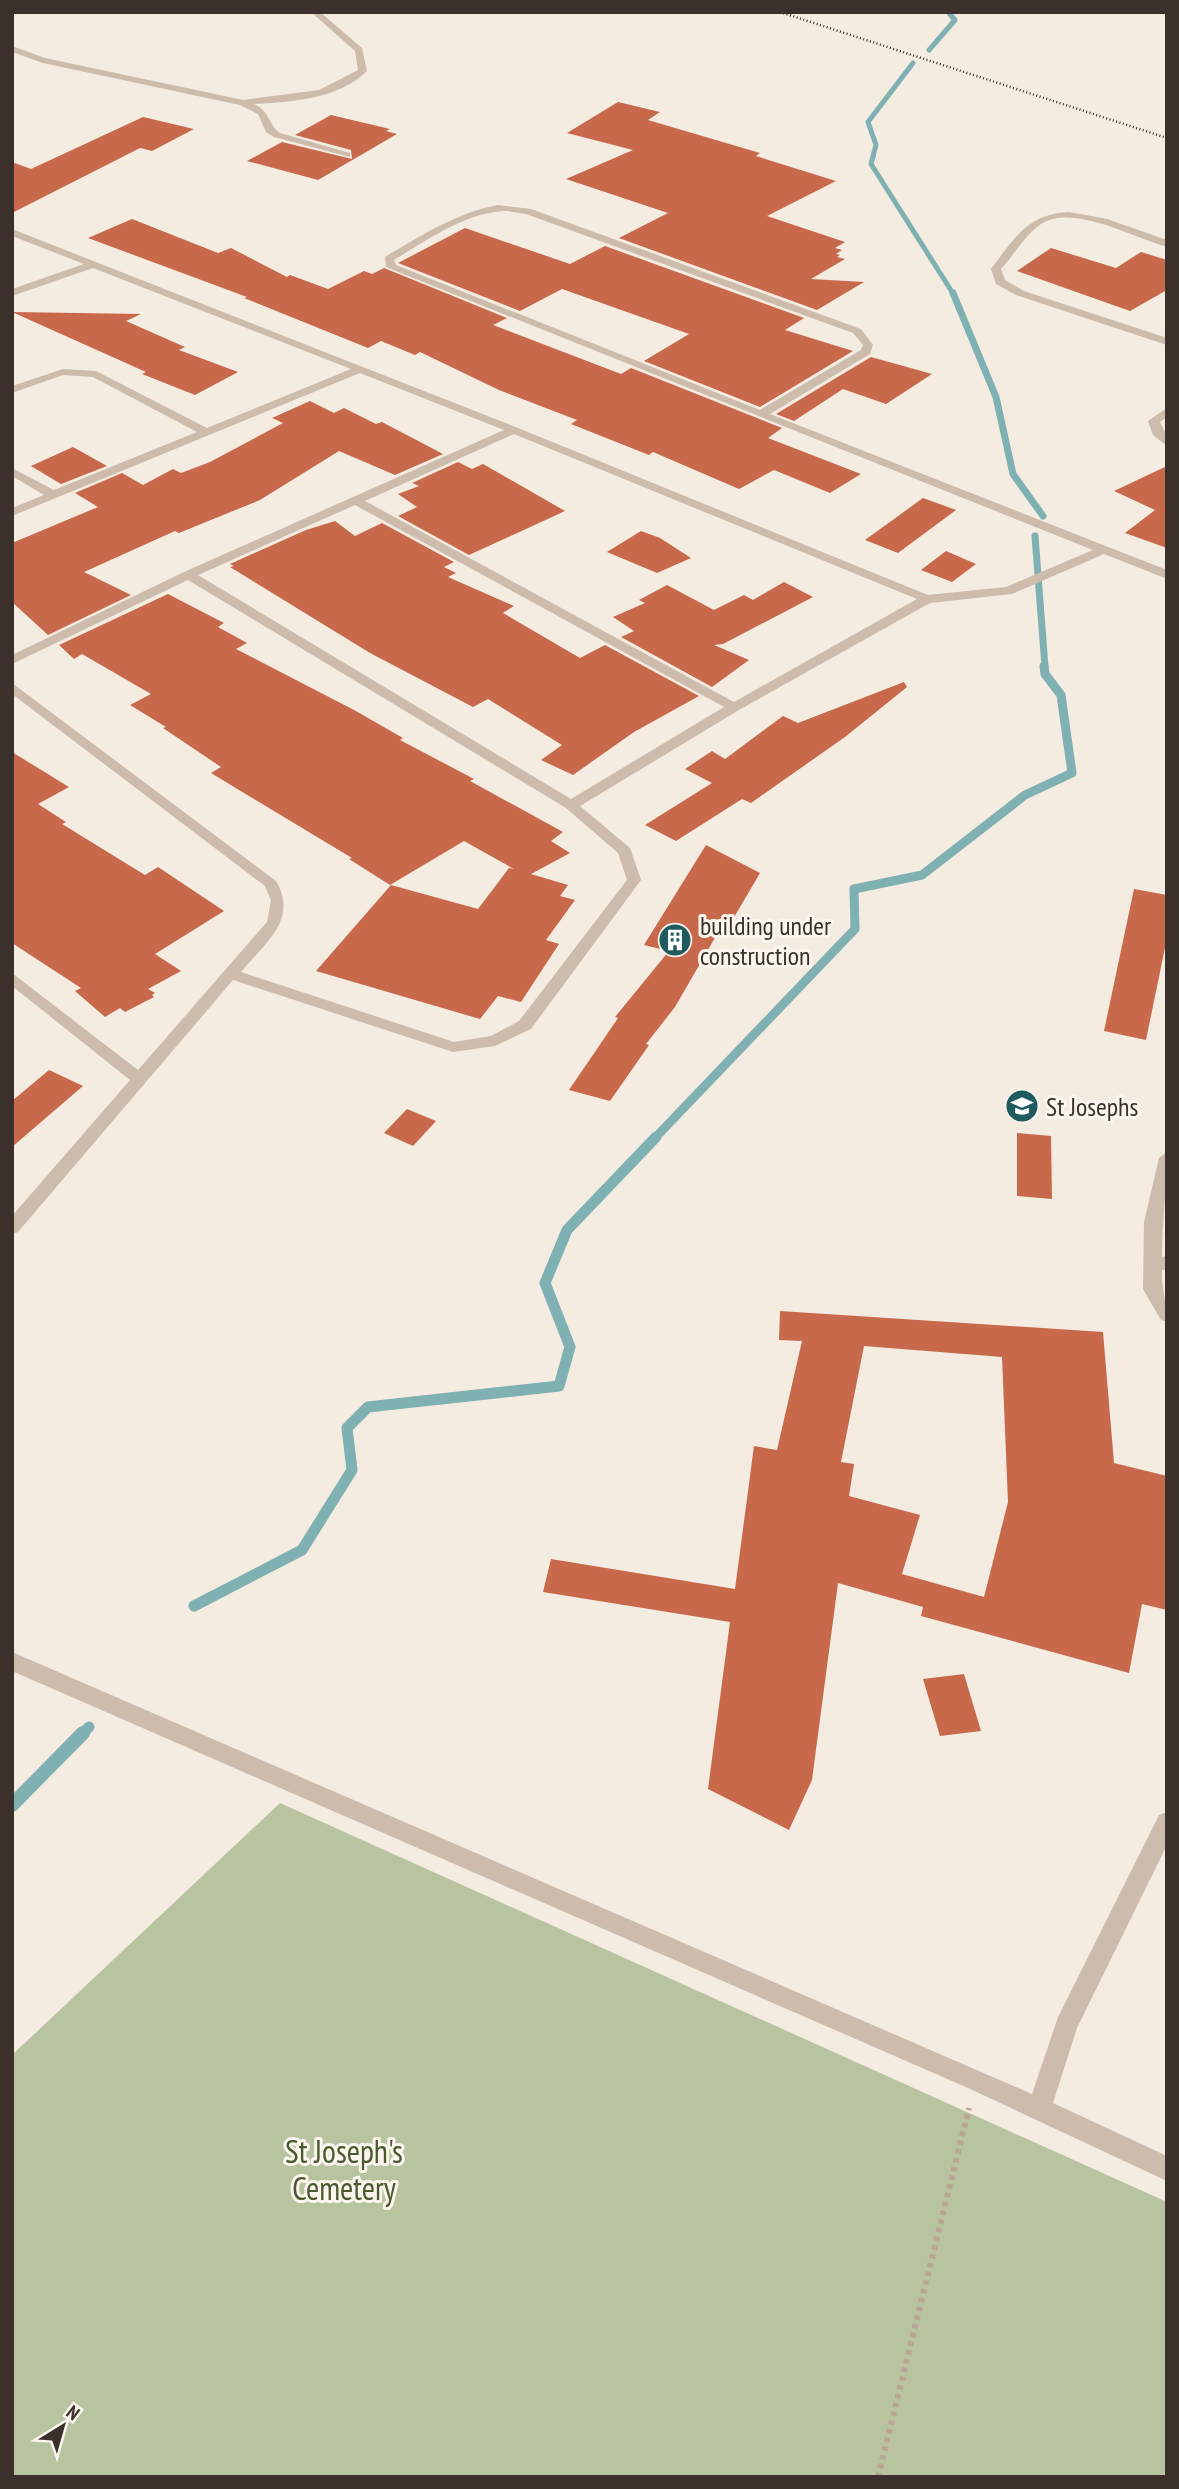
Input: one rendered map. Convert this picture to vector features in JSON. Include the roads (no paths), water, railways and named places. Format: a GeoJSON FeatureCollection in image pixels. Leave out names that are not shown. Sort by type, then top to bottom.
{"type":"FeatureCollection","features":[{"type":"Feature","properties":{"kind":"street"},"geometry":{"type":"LineString","coordinates":[[242,103],[312,97],[348,84],[363,71],[359,50],[315,12]]}},
{"type":"Feature","properties":{"kind":"street"},"geometry":{"type":"LineString","coordinates":[[12,49],[43,60],[242,103],[261,110],[269,120],[269,130],[277,135],[347,155]]}},
{"type":"Feature","properties":{"kind":"street"},"geometry":{"type":"LineString","coordinates":[[761,414],[866,352],[868,345],[857,331],[540,216],[510,208],[493,209],[441,231],[389,259],[391,267],[407,274],[1167,575]]}},
{"type":"Feature","properties":{"kind":"street"},"geometry":{"type":"LineString","coordinates":[[1167,244],[1084,217],[1060,215],[1039,220],[996,269],[1000,282],[1020,292],[1167,342]]}},
{"type":"Feature","properties":{"kind":"street"},"geometry":{"type":"LineString","coordinates":[[12,232],[514,430],[927,599]]}},
{"type":"Feature","properties":{"kind":"street"},"geometry":{"type":"LineString","coordinates":[[12,293],[94,264]]}},
{"type":"Feature","properties":{"kind":"street"},"geometry":{"type":"LineString","coordinates":[[12,390],[55,371],[80,369],[96,374],[205,432]]}},
{"type":"Feature","properties":{"kind":"street"},"geometry":{"type":"LineString","coordinates":[[12,512],[359,370]]}},
{"type":"Feature","properties":{"kind":"street"},"geometry":{"type":"LineString","coordinates":[[1167,411],[1154,421],[1157,433],[1167,443]]}},
{"type":"Feature","properties":{"kind":"street"},"geometry":{"type":"LineString","coordinates":[[12,660],[188,575],[514,430]]}},
{"type":"Feature","properties":{"kind":"street"},"geometry":{"type":"LineString","coordinates":[[12,471],[52,494]]}},
{"type":"Feature","properties":{"kind":"street"},"geometry":{"type":"LineString","coordinates":[[354,500],[734,707]]}},
{"type":"Feature","properties":{"kind":"street"},"geometry":{"type":"LineString","coordinates":[[571,805],[734,707],[927,599],[1008,591],[1104,550]]}},
{"type":"Feature","properties":{"kind":"street"},"geometry":{"type":"LineString","coordinates":[[188,575],[571,805],[625,851],[634,880],[525,1026],[495,1041],[453,1047],[231,974]]}},
{"type":"Feature","properties":{"kind":"street"},"geometry":{"type":"LineString","coordinates":[[12,687],[271,884],[278,900],[274,923],[12,1228]]}},
{"type":"Feature","properties":{"kind":"street"},"geometry":{"type":"LineString","coordinates":[[12,978],[141,1080]]}},
{"type":"Feature","properties":{"kind":"street"},"geometry":{"type":"LineString","coordinates":[[1167,1158],[1153,1222],[1160,1263],[1152,1289],[1167,1315]]}},
{"type":"Feature","properties":{"kind":"street"},"geometry":{"type":"LineString","coordinates":[[12,1661],[976,2080],[1167,2169]]}},
{"type":"Feature","properties":{"kind":"street"},"geometry":{"type":"LineString","coordinates":[[1039,2109],[1066,2025],[1167,1822]]}},
{"type":"Feature","properties":{"kind":"waterway"},"geometry":{"type":"LineString","coordinates":[[929,50],[955,20],[948,12]]}},
{"type":"Feature","properties":{"kind":"waterway"},"geometry":{"type":"LineString","coordinates":[[913,63],[868,122],[876,145],[871,164],[954,294]]}},
{"type":"Feature","properties":{"kind":"waterway"},"geometry":{"type":"LineString","coordinates":[[954,294],[996,397],[1013,474],[1043,516]]}},
{"type":"Feature","properties":{"kind":"waterway"},"geometry":{"type":"LineString","coordinates":[[1035,536],[1045,667]]}},
{"type":"Feature","properties":{"kind":"waterway"},"geometry":{"type":"LineString","coordinates":[[654,1139],[855,929],[854,889],[922,875],[1025,795],[1072,773],[1061,695],[1045,674],[1044,666]]}},
{"type":"Feature","properties":{"kind":"waterway"},"geometry":{"type":"LineString","coordinates":[[194,1606],[302,1550],[352,1470],[347,1428],[368,1407],[559,1386],[570,1347],[545,1283],[567,1230],[656,1137]]}},
{"type":"Feature","properties":{"kind":"waterway"},"geometry":{"type":"LineString","coordinates":[[83,1733],[89,1727]]}},
{"type":"Feature","properties":{"kind":"waterway"},"geometry":{"type":"LineString","coordinates":[[12,1805],[83,1733]]}},
{"type":"Feature","properties":{"kind":"railway"},"geometry":{"type":"LineString","coordinates":[[780,12],[1167,138]]}},
{"type":"Feature","properties":{"kind":"place","name":"building under construction"},"geometry":{"type":"Point","coordinates":[675,940]}},
{"type":"Feature","properties":{"kind":"place","name":"St Josephs"},"geometry":{"type":"Point","coordinates":[1022,1106]}},
{"type":"Feature","properties":{"kind":"park label","name":"St Joseph's Cemetery"},"geometry":{"type":"Point","coordinates":[344,2170]}}]}
